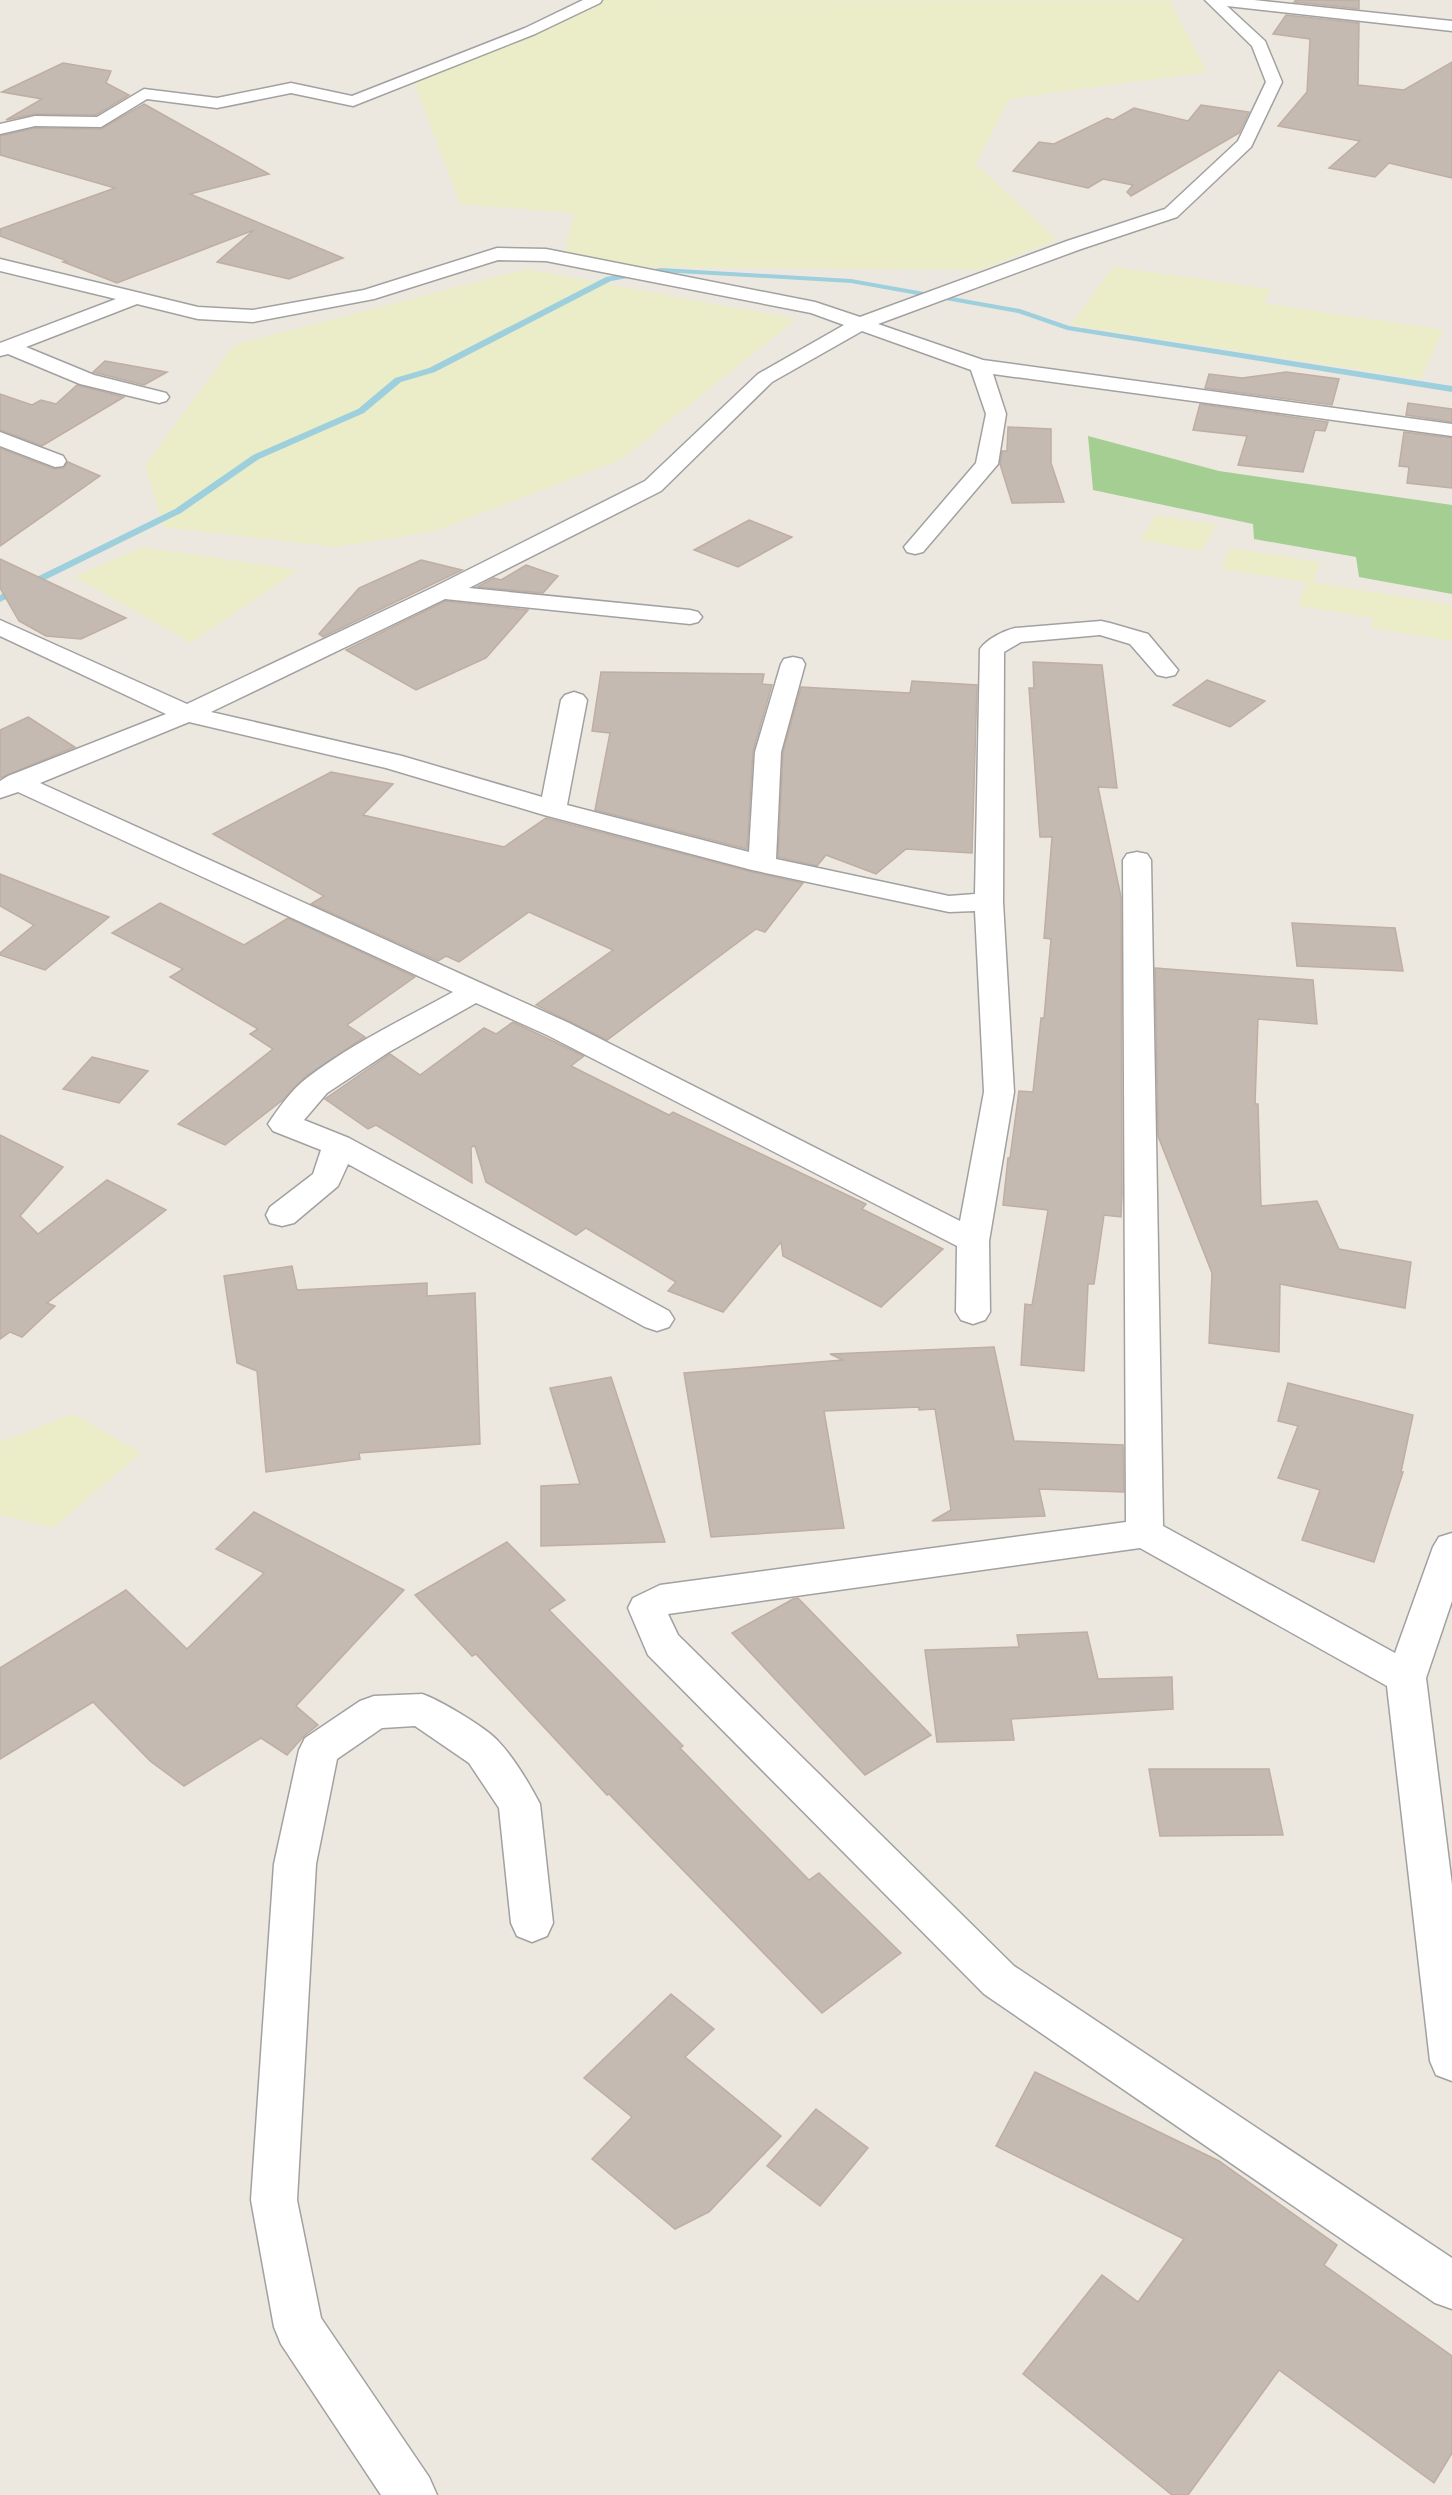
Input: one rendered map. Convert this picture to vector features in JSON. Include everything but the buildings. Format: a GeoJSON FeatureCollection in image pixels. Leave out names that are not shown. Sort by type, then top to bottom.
{"type":"FeatureCollection","features":[{"type":"Feature","properties":{"kind":"street"},"geometry":{"type":"LineString","coordinates":[[0,129],[35,121],[101,122],[144,94],[217,103],[291,88],[353,101],[530,31],[595,0]]}},
{"type":"Feature","properties":{"kind":"street"},"geometry":{"type":"LineString","coordinates":[[1212,0],[1452,26]]}},
{"type":"Feature","properties":{"kind":"street"},"geometry":{"type":"LineString","coordinates":[[8,786],[187,714],[442,592],[653,486],[765,378],[862,323],[1074,245],[1171,213],[1245,142],[1274,82],[1259,44],[1212,0]]}},
{"type":"Feature","properties":{"kind":"street"},"geometry":{"type":"LineString","coordinates":[[0,265],[198,314],[253,316],[367,295],[497,254],[546,255],[815,308],[980,366],[1452,430]]}},
{"type":"Feature","properties":{"kind":"street"},"geometry":{"type":"LineString","coordinates":[[4,349],[135,298]]}},
{"type":"Feature","properties":{"kind":"street"},"geometry":{"type":"LineString","coordinates":[[4,349],[87,380],[159,397]]}},
{"type":"Feature","properties":{"kind":"street"},"geometry":{"type":"LineString","coordinates":[[915,547],[987,464],[996,414],[980,366]]}},
{"type":"Feature","properties":{"kind":"street"},"geometry":{"type":"LineString","coordinates":[[0,438],[55,461]]}},
{"type":"Feature","properties":{"kind":"street"},"geometry":{"type":"LineString","coordinates":[[442,592],[690,617]]}},
{"type":"Feature","properties":{"kind":"street"},"geometry":{"type":"LineString","coordinates":[[0,627],[187,714],[393,762],[553,809],[762,864],[949,904],[989,902]]}},
{"type":"Feature","properties":{"kind":"street"},"geometry":{"type":"LineString","coordinates":[[973,1312],[973,1241],[999,1092],[989,902],[992,649],[1016,635],[1101,628],[1139,639],[1166,670]]}},
{"type":"Feature","properties":{"kind":"street"},"geometry":{"type":"LineString","coordinates":[[762,864],[768,752],[793,664]]}},
{"type":"Feature","properties":{"kind":"street"},"geometry":{"type":"LineString","coordinates":[[553,809],[574,700]]}},
{"type":"Feature","properties":{"kind":"street"},"geometry":{"type":"LineString","coordinates":[[8,786],[558,1029],[973,1241]]}},
{"type":"Feature","properties":{"kind":"street"},"geometry":{"type":"LineString","coordinates":[[1137,860],[1145,1533]]}},
{"type":"Feature","properties":{"kind":"street"},"geometry":{"type":"LineString","coordinates":[[476,991],[378,1046],[316,1086],[284,1124],[338,1145],[657,1319]]}},
{"type":"Feature","properties":{"kind":"street"},"geometry":{"type":"LineString","coordinates":[[282,1215],[327,1179],[338,1145]]}},
{"type":"Feature","properties":{"kind":"street"},"geometry":{"type":"LineString","coordinates":[[1406,1678],[1145,1533],[660,1600],[647,1608],[662,1644],[999,1980],[1452,2286]]}},
{"type":"Feature","properties":{"kind":"street"},"geometry":{"type":"LineString","coordinates":[[1452,1547],[1406,1678],[1452,2061]]}},
{"type":"Feature","properties":{"kind":"street"},"geometry":{"type":"LineString","coordinates":[[411,2495],[298,2327],[274,2200],[295,1864],[319,1750],[374,1712],[422,1710],[483,1751],[519,1804],[532,1923]]}},
{"type":"Feature","properties":{"kind":"green space"},"geometry":{"type":"Polygon","coordinates":[[[603,0],[1170,1],[1207,72],[1009,99],[976,164],[1057,240],[980,270],[639,267],[565,252],[574,213],[460,204],[414,82],[603,0]]]}},
{"type":"Feature","properties":{"kind":"green space"},"geometry":{"type":"Polygon","coordinates":[[[1113,267],[1271,289],[1264,303],[1443,330],[1421,379],[1070,325],[1113,267]]]}},
{"type":"Feature","properties":{"kind":"green space"},"geometry":{"type":"Polygon","coordinates":[[[526,269],[796,319],[621,460],[435,531],[336,547],[164,527],[145,465],[234,345],[526,269]]]}},
{"type":"Feature","properties":{"kind":"green space"},"geometry":{"type":"Polygon","coordinates":[[[1088,436],[1219,471],[1452,505],[1452,594],[1359,577],[1356,557],[1254,539],[1253,524],[1093,490],[1088,436]]]}},
{"type":"Feature","properties":{"kind":"green space"},"geometry":{"type":"Polygon","coordinates":[[[1156,515],[1216,525],[1201,551],[1141,540],[1156,515]]]}},
{"type":"Feature","properties":{"kind":"green space"},"geometry":{"type":"Polygon","coordinates":[[[142,547],[298,570],[191,643],[75,577],[142,547]]]}},
{"type":"Feature","properties":{"kind":"green space"},"geometry":{"type":"Polygon","coordinates":[[[1230,548],[1320,562],[1313,582],[1452,605],[1452,641],[1371,628],[1374,618],[1298,606],[1307,582],[1221,569],[1230,548]]]}},
{"type":"Feature","properties":{"kind":"green space"},"geometry":{"type":"Polygon","coordinates":[[[74,1414],[141,1453],[53,1528],[0,1515],[0,1442],[74,1414]]]}},
{"type":"Feature","properties":{"kind":"waterway"},"geometry":{"type":"LineString","coordinates":[[0,599],[178,511],[256,457],[361,411],[398,380],[432,370],[609,279],[661,270],[851,281],[1020,311],[1067,328],[1452,389]]}}]}
